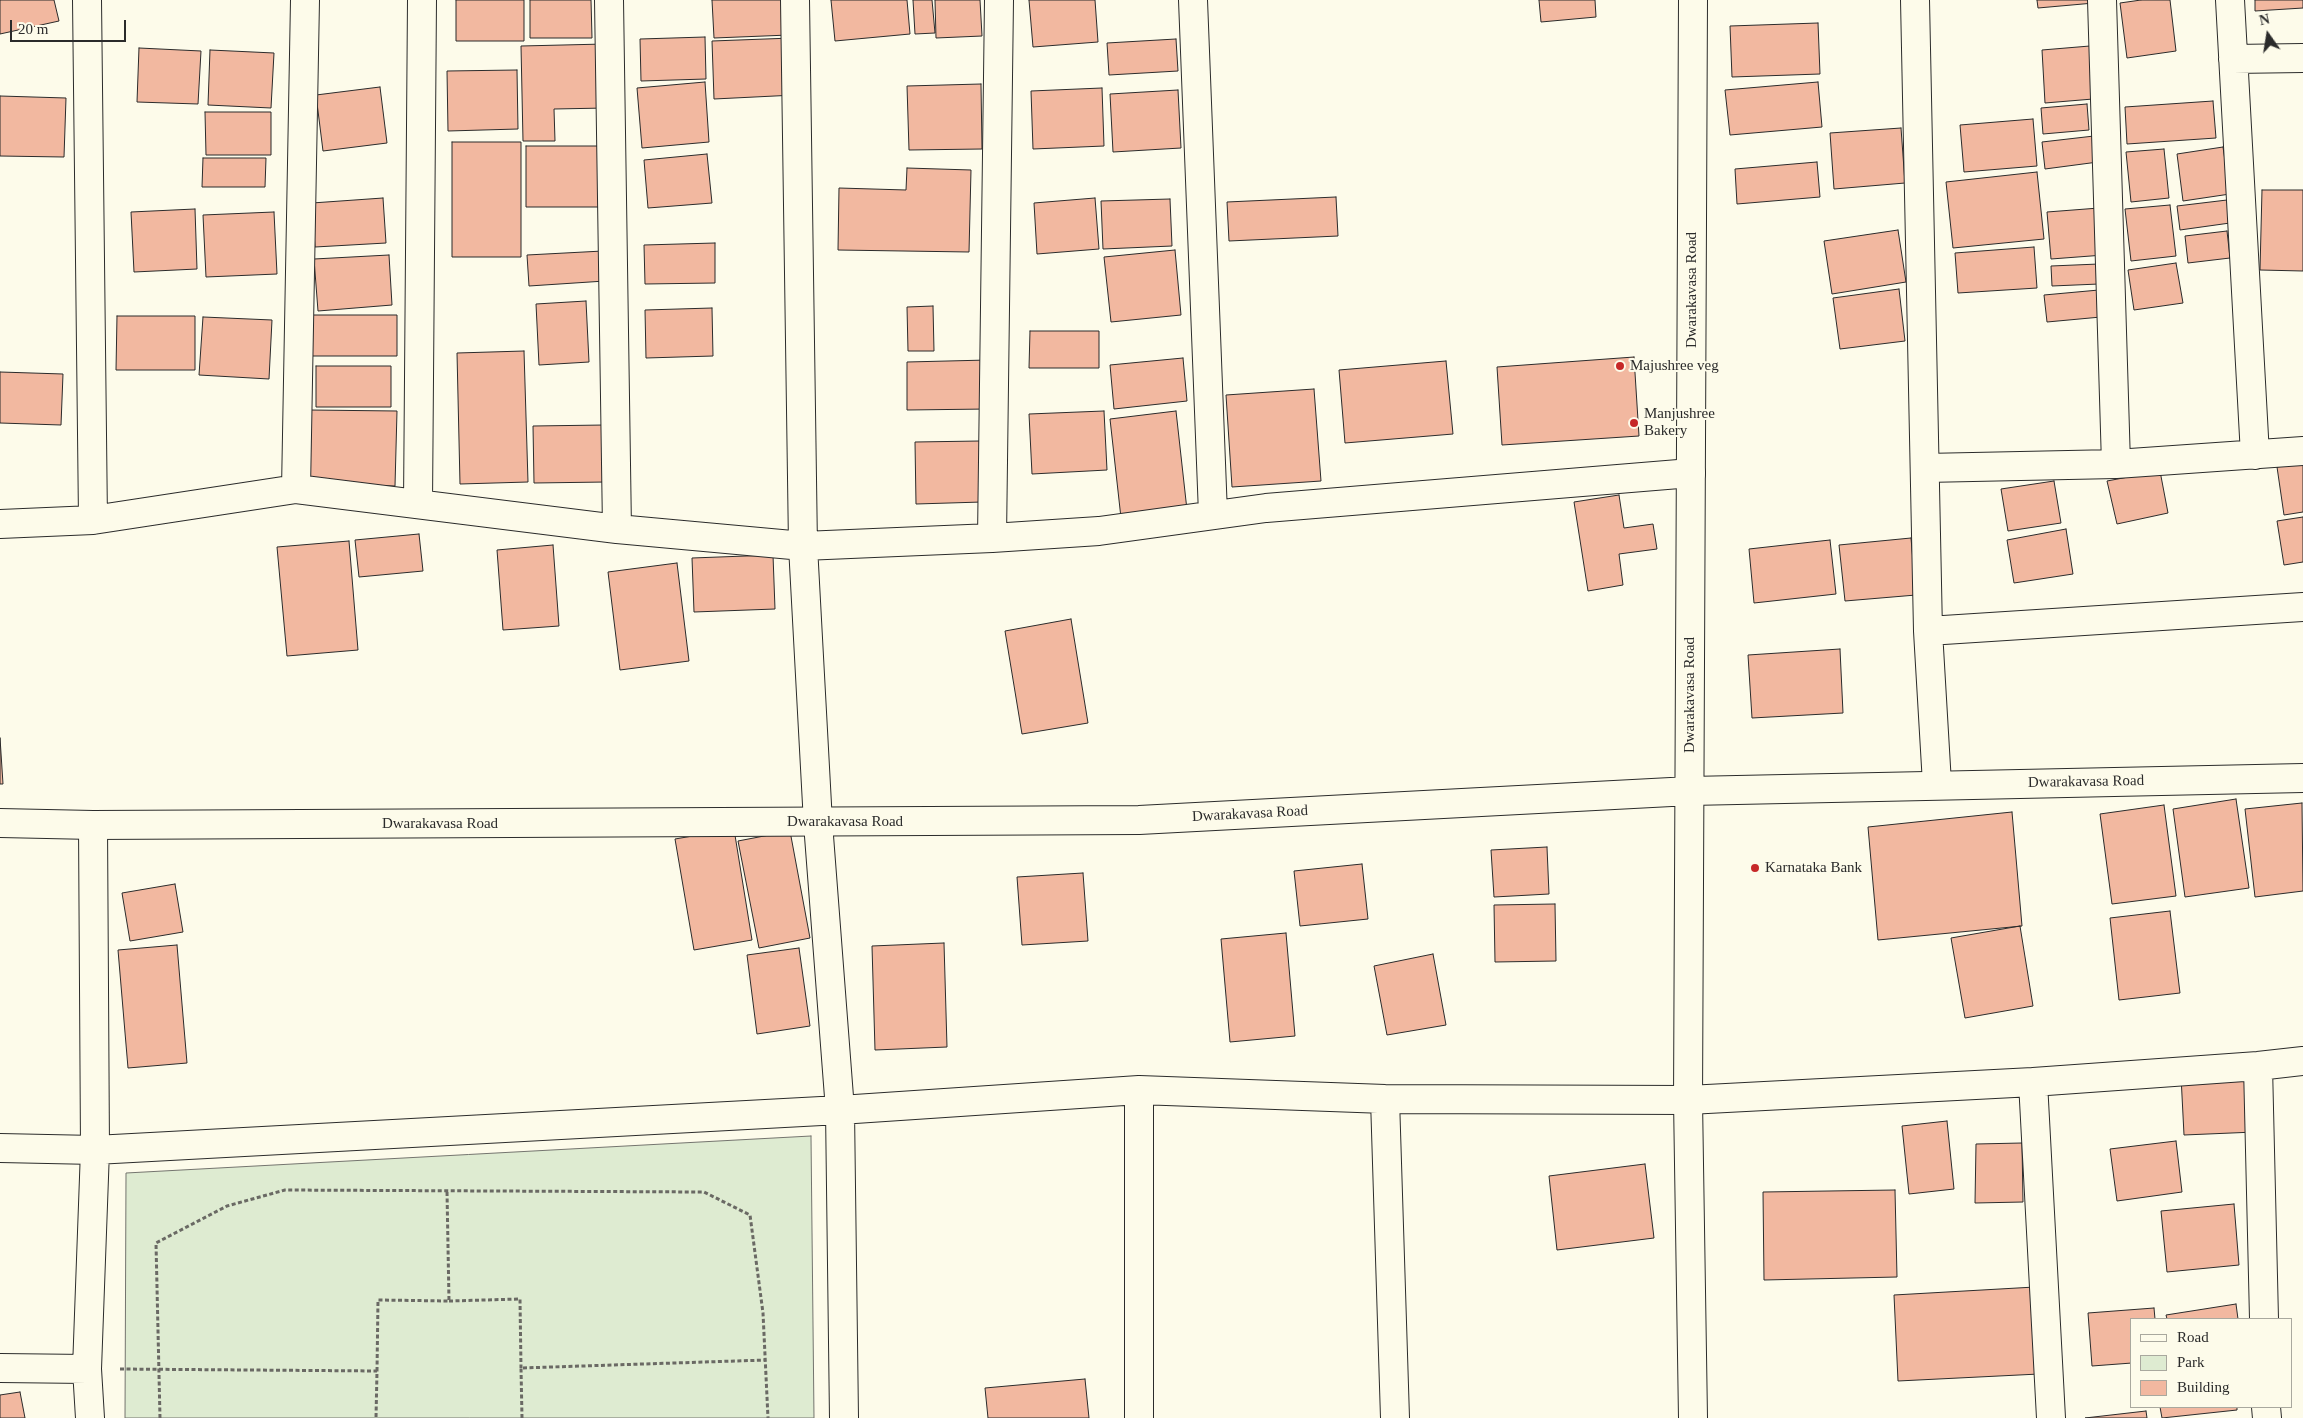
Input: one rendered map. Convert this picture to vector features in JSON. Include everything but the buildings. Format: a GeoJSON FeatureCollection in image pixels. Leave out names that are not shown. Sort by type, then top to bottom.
{"type":"FeatureCollection","features":[{"type":"Feature","properties":{"kind":"street"},"geometry":{"type":"LineString","coordinates":[[87,0],[93,520]]}},
{"type":"Feature","properties":{"kind":"street"},"geometry":{"type":"LineString","coordinates":[[296,489],[305,0]]}},
{"type":"Feature","properties":{"kind":"street"},"geometry":{"type":"LineString","coordinates":[[418,504],[422,0]]}},
{"type":"Feature","properties":{"kind":"street"},"geometry":{"type":"LineString","coordinates":[[609,0],[617,529]]}},
{"type":"Feature","properties":{"kind":"street"},"geometry":{"type":"LineString","coordinates":[[795,0],[803,546],[818,823],[840,1110],[844,1418]]}},
{"type":"Feature","properties":{"kind":"street"},"geometry":{"type":"LineString","coordinates":[[992,538],[999,0]]}},
{"type":"Feature","properties":{"kind":"street"},"geometry":{"type":"LineString","coordinates":[[1193,0],[1213,514]]}},
{"type":"Feature","properties":{"kind":"street","name":"Dwarakavasa Road"},"geometry":{"type":"LineString","coordinates":[[1690,790],[1693,0]]}},
{"type":"Feature","properties":{"kind":"street"},"geometry":{"type":"LineString","coordinates":[[1915,0],[1928,632],[1936,784]]}},
{"type":"Feature","properties":{"kind":"street"},"geometry":{"type":"LineString","coordinates":[[2102,0],[2116,464]]}},
{"type":"Feature","properties":{"kind":"street"},"geometry":{"type":"LineString","coordinates":[[2230,0],[2255,455]]}},
{"type":"Feature","properties":{"kind":"street"},"geometry":{"type":"LineString","coordinates":[[2233,59],[2303,58]]}},
{"type":"Feature","properties":{"kind":"street"},"geometry":{"type":"LineString","coordinates":[[1925,468],[2116,464],[2303,451]]}},
{"type":"Feature","properties":{"kind":"street"},"geometry":{"type":"LineString","coordinates":[[0,524],[93,520],[296,489],[617,529],[803,546],[992,538],[1099,530],[1266,508],[1691,473]]}},
{"type":"Feature","properties":{"kind":"street"},"geometry":{"type":"LineString","coordinates":[[1928,632],[2303,607]]}},
{"type":"Feature","properties":{"kind":"street","name":"Dwarakavasa Road"},"geometry":{"type":"LineString","coordinates":[[0,823],[93,825],[1139,820],[1690,790],[2303,778]]}},
{"type":"Feature","properties":{"kind":"street"},"geometry":{"type":"LineString","coordinates":[[1690,790],[1688,1100],[1693,1418]]}},
{"type":"Feature","properties":{"kind":"street"},"geometry":{"type":"LineString","coordinates":[[90,1418],[87,1369],[95,1150],[93,825]]}},
{"type":"Feature","properties":{"kind":"street"},"geometry":{"type":"LineString","coordinates":[[0,1148],[95,1150],[840,1110],[1139,1090],[1385,1098],[1688,1100],[2033,1082],[2303,1061]]}},
{"type":"Feature","properties":{"kind":"street"},"geometry":{"type":"LineString","coordinates":[[2258,1066],[2264,1318]]}},
{"type":"Feature","properties":{"kind":"street"},"geometry":{"type":"LineString","coordinates":[[2033,1082],[2051,1418]]}},
{"type":"Feature","properties":{"kind":"street"},"geometry":{"type":"LineString","coordinates":[[1139,1090],[1139,1418]]}},
{"type":"Feature","properties":{"kind":"street"},"geometry":{"type":"LineString","coordinates":[[1385,1098],[1395,1418]]}},
{"type":"Feature","properties":{"kind":"street"},"geometry":{"type":"LineString","coordinates":[[0,1368],[87,1369]]}},
{"type":"Feature","properties":{"kind":"path"},"geometry":{"type":"LineString","coordinates":[[160,1418],[156,1244],[227,1206],[286,1190],[704,1192],[750,1216],[763,1313],[768,1418]]}},
{"type":"Feature","properties":{"kind":"path"},"geometry":{"type":"LineString","coordinates":[[447,1191],[449,1301]]}},
{"type":"Feature","properties":{"kind":"path"},"geometry":{"type":"LineString","coordinates":[[376,1418],[378,1300],[520,1299],[522,1418]]}},
{"type":"Feature","properties":{"kind":"path"},"geometry":{"type":"LineString","coordinates":[[521,1368],[766,1360]]}},
{"type":"Feature","properties":{"kind":"path"},"geometry":{"type":"LineString","coordinates":[[159,1370],[377,1371]]}},
{"type":"Feature","properties":{"kind":"green space"},"geometry":{"type":"Polygon","coordinates":[[[811,1136],[814,1418],[125,1418],[126,1173],[811,1136]]]}},
{"type":"Feature","properties":{"kind":"place","name":"Majushree veg"},"geometry":{"type":"Point","coordinates":[1620,366]}},
{"type":"Feature","properties":{"kind":"place","name":"Manjushree Bakery"},"geometry":{"type":"Point","coordinates":[1634,423]}},
{"type":"Feature","properties":{"kind":"place","name":"Karnataka Bank"},"geometry":{"type":"Point","coordinates":[1755,868]}}]}
